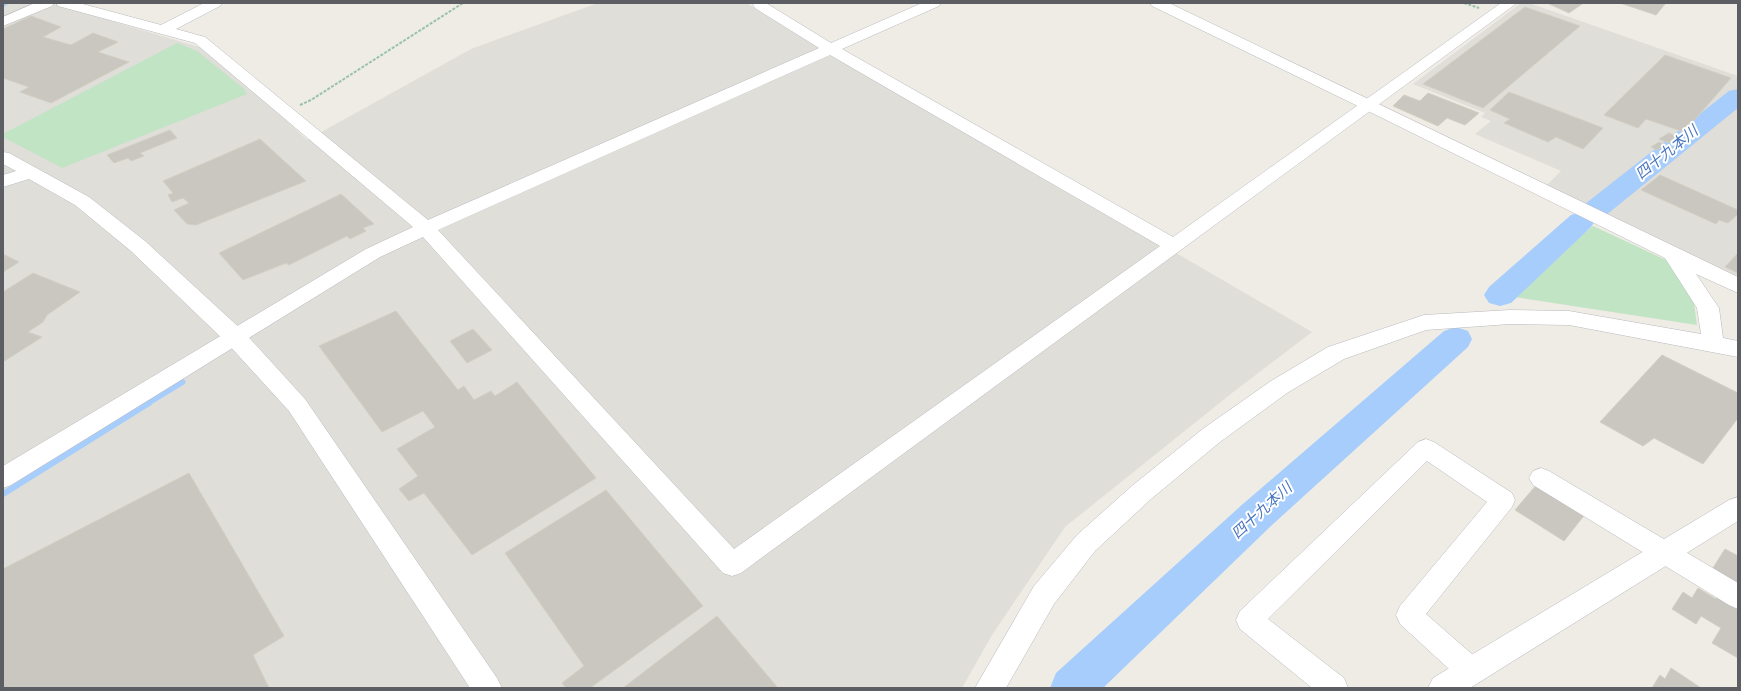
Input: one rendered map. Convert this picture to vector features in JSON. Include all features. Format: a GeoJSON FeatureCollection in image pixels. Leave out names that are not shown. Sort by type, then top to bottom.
{"type":"FeatureCollection","features":[{"type":"Feature","properties":{"kind":"street"},"geometry":{"type":"LineString","coordinates":[[3,22],[47,3]]}},
{"type":"Feature","properties":{"kind":"street"},"geometry":{"type":"LineString","coordinates":[[63,3],[164,29],[200,40],[426,228],[732,565],[1510,3]]}},
{"type":"Feature","properties":{"kind":"street"},"geometry":{"type":"LineString","coordinates":[[164,29],[215,3]]}},
{"type":"Feature","properties":{"kind":"street"},"geometry":{"type":"LineString","coordinates":[[765,3],[760,5],[831,49],[1175,246]]}},
{"type":"Feature","properties":{"kind":"street"},"geometry":{"type":"LineString","coordinates":[[3,478],[373,253],[426,228],[934,3]]}},
{"type":"Feature","properties":{"kind":"street"},"geometry":{"type":"LineString","coordinates":[[1157,3],[1370,105],[1738,286]]}},
{"type":"Feature","properties":{"kind":"street"},"geometry":{"type":"LineString","coordinates":[[3,157],[82,201],[133,242],[235,337],[297,405],[487,688]]}},
{"type":"Feature","properties":{"kind":"street"},"geometry":{"type":"LineString","coordinates":[[3,181],[30,172]]}},
{"type":"Feature","properties":{"kind":"street"},"geometry":{"type":"LineString","coordinates":[[1672,254],[1708,308],[1713,344]]}},
{"type":"Feature","properties":{"kind":"street"},"geometry":{"type":"LineString","coordinates":[[990,688],[1044,595],[1086,543],[1142,492],[1212,435],[1279,387],[1336,353],[1424,323],[1462,319],[1510,317],[1569,318],[1738,349]]}},
{"type":"Feature","properties":{"kind":"street"},"geometry":{"type":"LineString","coordinates":[[1334,688],[1249,620],[1426,448],[1503,500],[1409,615],[1471,671]]}},
{"type":"Feature","properties":{"kind":"street"},"geometry":{"type":"LineString","coordinates":[[1541,478],[1738,597]]}},
{"type":"Feature","properties":{"kind":"street"},"geometry":{"type":"LineString","coordinates":[[1442,688],[1738,508]]}},
{"type":"Feature","properties":{"kind":"path"},"geometry":{"type":"LineString","coordinates":[[285,111],[312,100],[462,3]]}},
{"type":"Feature","properties":{"kind":"shaded area"},"geometry":{"type":"Polygon","coordinates":[[[3,3],[50,3],[199,47],[267,102],[307,140],[471,49],[598,3],[746,3],[1312,332],[1232,393],[1065,527],[992,635],[962,688],[3,688],[3,3]]]}},
{"type":"Feature","properties":{"kind":"shaded area"},"geometry":{"type":"Polygon","coordinates":[[[1521,3],[1529,3],[1738,76],[1738,279],[1546,186],[1561,171],[1475,134],[1491,121],[1481,117],[1485,113],[1413,84],[1521,3]]]}},
{"type":"Feature","properties":{"kind":"green space"},"geometry":{"type":"Polygon","coordinates":[[[177,43],[197,51],[243,88],[247,94],[62,168],[3,137],[3,134],[177,43]]]}},
{"type":"Feature","properties":{"kind":"green space"},"geometry":{"type":"Polygon","coordinates":[[[1593,226],[1666,260],[1694,303],[1697,325],[1508,296],[1593,226]]]}},
{"type":"Feature","properties":{"kind":"building"},"geometry":{"type":"Polygon","coordinates":[[[1547,3],[1579,3],[1582,4],[1569,13],[1547,3]]]}},
{"type":"Feature","properties":{"kind":"building"},"geometry":{"type":"Polygon","coordinates":[[[1620,3],[1661,3],[1665,4],[1656,15],[1620,3]]]}},
{"type":"Feature","properties":{"kind":"building"},"geometry":{"type":"Polygon","coordinates":[[[1525,7],[1580,26],[1483,108],[1423,84],[1525,7]]]}},
{"type":"Feature","properties":{"kind":"building"},"geometry":{"type":"Polygon","coordinates":[[[31,16],[61,27],[43,37],[71,45],[93,33],[118,42],[98,52],[129,62],[51,103],[20,92],[29,87],[3,78],[3,29],[31,16]]]}},
{"type":"Feature","properties":{"kind":"building"},"geometry":{"type":"Polygon","coordinates":[[[1665,55],[1731,78],[1684,132],[1646,119],[1638,128],[1604,115],[1665,55]]]}},
{"type":"Feature","properties":{"kind":"building"},"geometry":{"type":"Polygon","coordinates":[[[1509,92],[1603,128],[1583,149],[1556,137],[1548,142],[1504,123],[1510,119],[1490,110],[1509,92]]]}},
{"type":"Feature","properties":{"kind":"building"},"geometry":{"type":"Polygon","coordinates":[[[1428,93],[1479,113],[1465,125],[1447,118],[1438,126],[1393,106],[1404,95],[1420,101],[1428,93]]]}},
{"type":"Feature","properties":{"kind":"building"},"geometry":{"type":"Polygon","coordinates":[[[170,130],[177,138],[140,153],[144,156],[131,161],[128,158],[114,163],[107,155],[170,130]]]}},
{"type":"Feature","properties":{"kind":"building"},"geometry":{"type":"Polygon","coordinates":[[[1669,133],[1678,137],[1668,143],[1659,139],[1669,133]]]}},
{"type":"Feature","properties":{"kind":"building"},"geometry":{"type":"Polygon","coordinates":[[[260,139],[306,181],[196,225],[187,224],[174,210],[189,203],[183,198],[172,202],[168,195],[173,193],[163,181],[260,139]]]}},
{"type":"Feature","properties":{"kind":"building"},"geometry":{"type":"Polygon","coordinates":[[[1659,142],[1665,145],[1657,150],[1651,147],[1659,142]]]}},
{"type":"Feature","properties":{"kind":"building"},"geometry":{"type":"Polygon","coordinates":[[[1660,175],[1738,210],[1738,214],[1728,223],[1719,220],[1716,224],[1641,190],[1660,175]]]}},
{"type":"Feature","properties":{"kind":"building"},"geometry":{"type":"Polygon","coordinates":[[[341,194],[374,224],[363,228],[366,231],[350,239],[347,236],[289,265],[286,263],[243,280],[219,253],[341,194]]]}},
{"type":"Feature","properties":{"kind":"building"},"geometry":{"type":"Polygon","coordinates":[[[1738,253],[1738,273],[1725,267],[1738,253]]]}},
{"type":"Feature","properties":{"kind":"building"},"geometry":{"type":"Polygon","coordinates":[[[3,254],[19,262],[3,272],[3,254]]]}},
{"type":"Feature","properties":{"kind":"building"},"geometry":{"type":"Polygon","coordinates":[[[33,273],[80,292],[47,315],[43,322],[28,332],[42,337],[3,362],[3,292],[33,273]]]}},
{"type":"Feature","properties":{"kind":"building"},"geometry":{"type":"Polygon","coordinates":[[[396,311],[458,390],[464,386],[474,400],[491,391],[495,396],[517,382],[596,478],[472,555],[424,493],[409,501],[399,489],[418,476],[397,449],[435,427],[423,411],[382,432],[319,346],[396,311]]]}},
{"type":"Feature","properties":{"kind":"building"},"geometry":{"type":"Polygon","coordinates":[[[473,329],[492,350],[467,363],[450,341],[473,329]]]}},
{"type":"Feature","properties":{"kind":"building"},"geometry":{"type":"Polygon","coordinates":[[[1662,355],[1738,393],[1738,418],[1703,464],[1654,438],[1643,446],[1600,422],[1662,355]]]}},
{"type":"Feature","properties":{"kind":"building"},"geometry":{"type":"Polygon","coordinates":[[[189,473],[284,636],[253,655],[269,688],[3,688],[3,569],[189,473]]]}},
{"type":"Feature","properties":{"kind":"building"},"geometry":{"type":"Polygon","coordinates":[[[1538,483],[1586,513],[1564,541],[1515,510],[1538,483]]]}},
{"type":"Feature","properties":{"kind":"building"},"geometry":{"type":"Polygon","coordinates":[[[606,490],[703,606],[590,688],[566,688],[562,683],[584,666],[505,553],[606,490]]]}},
{"type":"Feature","properties":{"kind":"building"},"geometry":{"type":"Polygon","coordinates":[[[1725,549],[1738,556],[1738,587],[1711,571],[1725,549]]]}},
{"type":"Feature","properties":{"kind":"building"},"geometry":{"type":"Polygon","coordinates":[[[1698,588],[1716,599],[1719,594],[1738,606],[1738,658],[1712,643],[1721,628],[1701,616],[1696,624],[1672,609],[1683,592],[1692,598],[1698,588]]]}},
{"type":"Feature","properties":{"kind":"building"},"geometry":{"type":"Polygon","coordinates":[[[717,616],[778,688],[623,688],[717,616]]]}},
{"type":"Feature","properties":{"kind":"building"},"geometry":{"type":"Polygon","coordinates":[[[1671,668],[1701,688],[1652,688],[1660,675],[1665,679],[1671,668]]]}},
{"type":"Feature","properties":{"kind":"waterway","name":"四十九本川"},"geometry":{"type":"LineString","coordinates":[[1595,210],[1738,96]]}},
{"type":"Feature","properties":{"kind":"waterway","name":"四十九本川"},"geometry":{"type":"LineString","coordinates":[[1500,295],[1581,221]]}},
{"type":"Feature","properties":{"kind":"waterway","name":"四十九本川"},"geometry":{"type":"LineString","coordinates":[[1072,688],[1258,514],[1456,339]]}},
{"type":"Feature","properties":{"kind":"waterway"},"geometry":{"type":"LineString","coordinates":[[147,404],[183,382]]}},
{"type":"Feature","properties":{"kind":"waterway"},"geometry":{"type":"LineString","coordinates":[[3,494],[149,403]]}}]}
